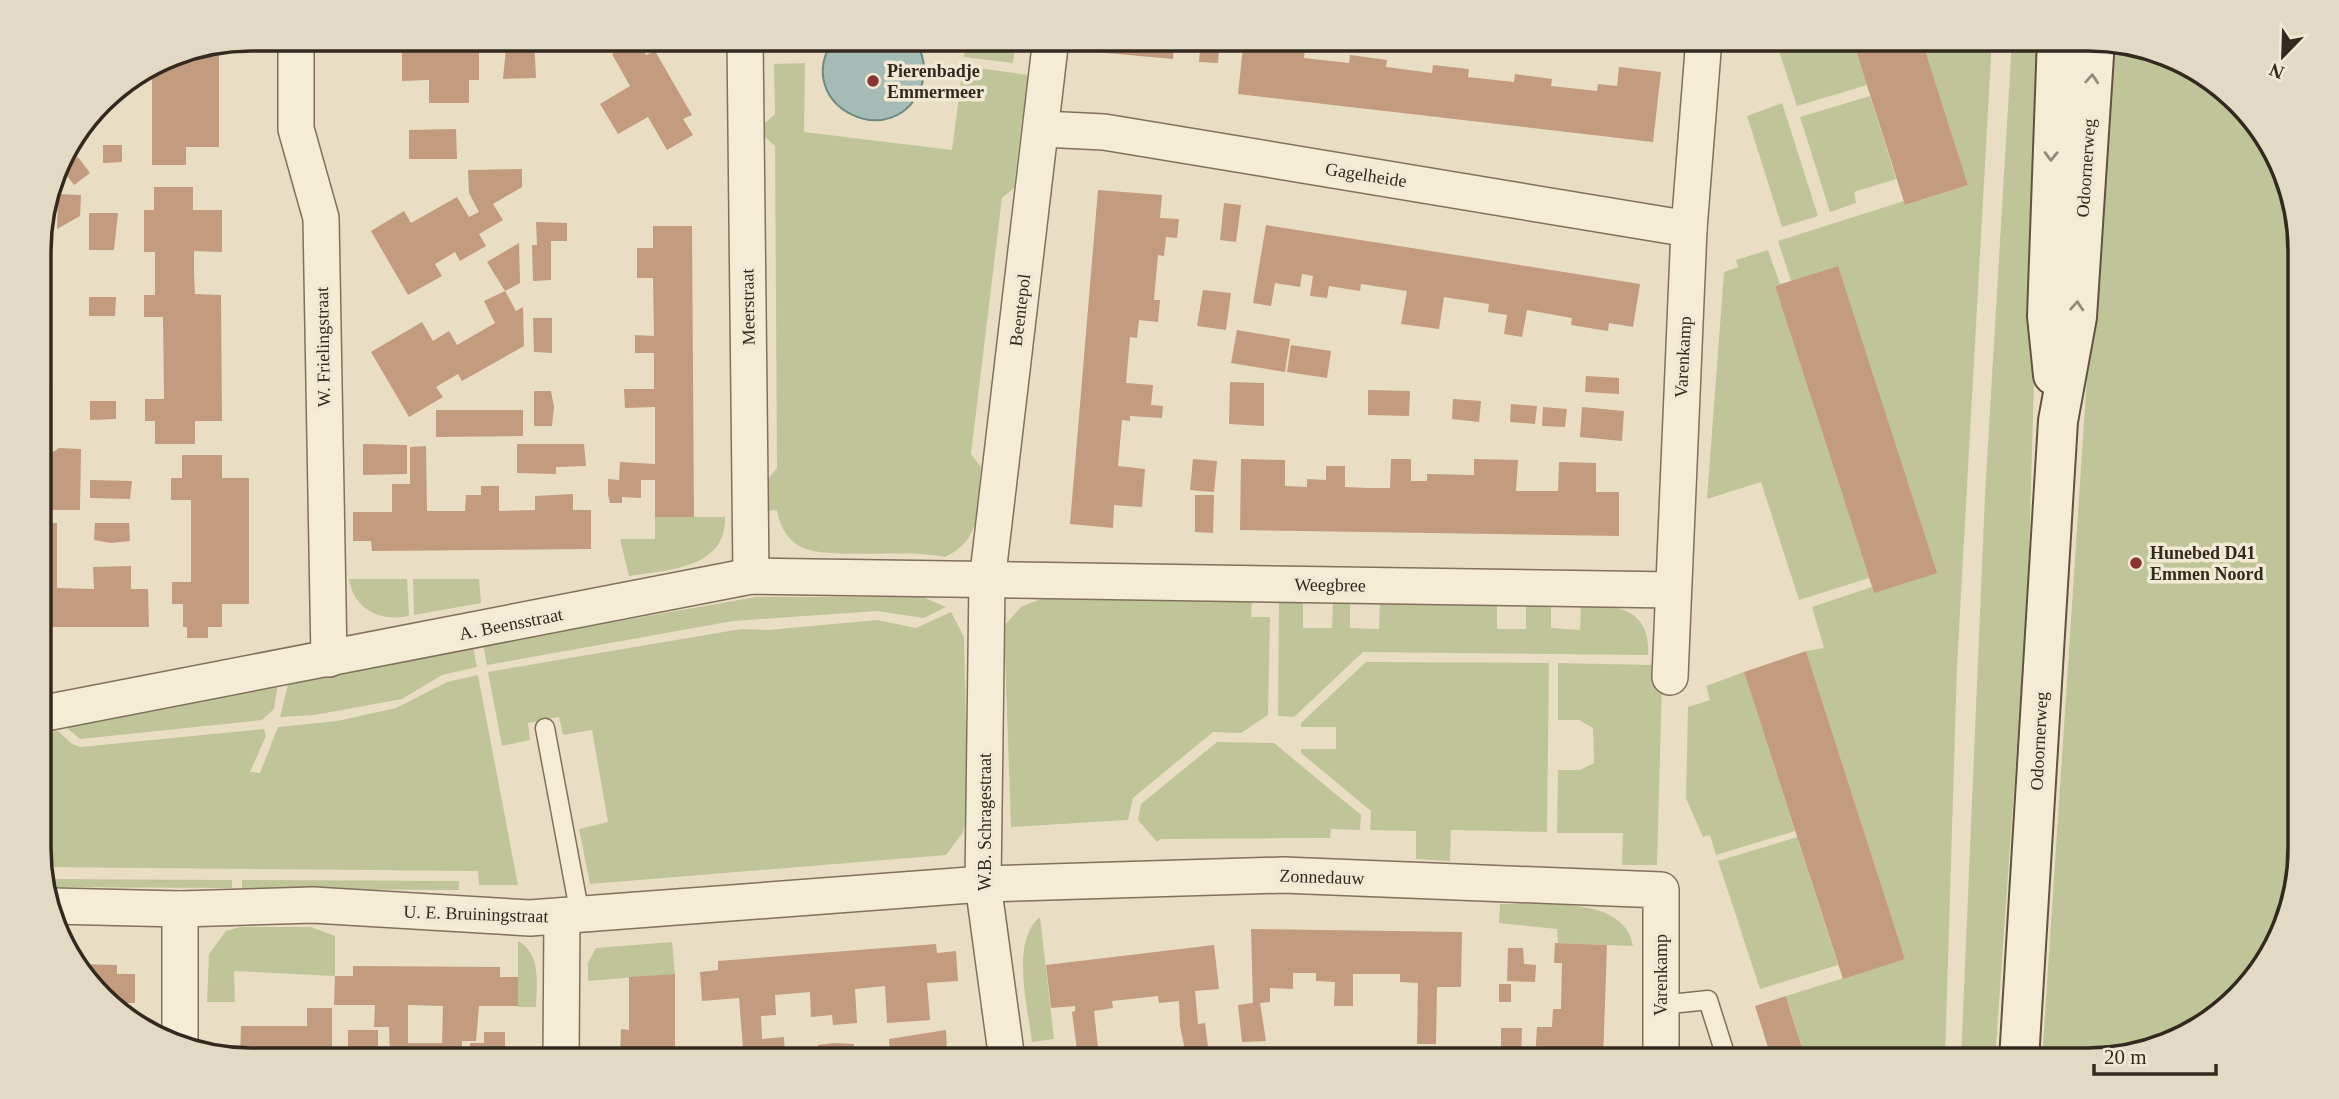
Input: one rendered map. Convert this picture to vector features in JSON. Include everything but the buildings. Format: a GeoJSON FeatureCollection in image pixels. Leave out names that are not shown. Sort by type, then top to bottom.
{"type":"FeatureCollection","features":[{"type":"Feature","properties":{"kind":"main road","name":"Odoornerweg"},"geometry":{"type":"LineString","coordinates":[[2057,51],[2048,316],[2058,421]]}},
{"type":"Feature","properties":{"kind":"main road","name":"Odoornerweg"},"geometry":{"type":"LineString","coordinates":[[2020,1048],[2058,421],[2077,317],[2094,51]]}},
{"type":"Feature","properties":{"kind":"street","name":"W. Frielingstraat"},"geometry":{"type":"LineString","coordinates":[[296,51],[296,129],[321,218],[329,659]]}},
{"type":"Feature","properties":{"kind":"street","name":"Meerstraat"},"geometry":{"type":"LineString","coordinates":[[746,51],[751,576]]}},
{"type":"Feature","properties":{"kind":"street","name":"Beentepol"},"geometry":{"type":"LineString","coordinates":[[987,582],[1050,51]]}},
{"type":"Feature","properties":{"kind":"street","name":"Varenkamp"},"geometry":{"type":"LineString","coordinates":[[1670,677],[1689,229],[1703,51]]}},
{"type":"Feature","properties":{"kind":"street","name":"Gagelheide"},"geometry":{"type":"LineString","coordinates":[[1042,129],[1104,132],[1689,229]]}},
{"type":"Feature","properties":{"kind":"street","name":"A. Beensstraat"},"geometry":{"type":"LineString","coordinates":[[51,712],[751,576],[987,582]]}},
{"type":"Feature","properties":{"kind":"street","name":"Weegbree"},"geometry":{"type":"LineString","coordinates":[[987,582],[1672,590]]}},
{"type":"Feature","properties":{"kind":"street","name":"W.B. Schragestraat"},"geometry":{"type":"LineString","coordinates":[[987,582],[983,884],[1005,1048]]}},
{"type":"Feature","properties":{"kind":"street","name":"Zonnedauw"},"geometry":{"type":"LineString","coordinates":[[983,884],[1283,875],[1661,890]]}},
{"type":"Feature","properties":{"kind":"street","name":"U. E. Bruiningstraat"},"geometry":{"type":"LineString","coordinates":[[60,906],[180,909],[313,905],[487,918],[571,916],[983,884]]}},
{"type":"Feature","properties":{"kind":"street","name":"Varenkamp"},"geometry":{"type":"LineString","coordinates":[[1661,890],[1661,1048]]}},
{"type":"Feature","properties":{"kind":"street"},"geometry":{"type":"LineString","coordinates":[[180,909],[180,1036]]}},
{"type":"Feature","properties":{"kind":"street"},"geometry":{"type":"LineString","coordinates":[[562,1048],[571,916]]}},
{"type":"Feature","properties":{"kind":"lane"},"geometry":{"type":"LineString","coordinates":[[545,728],[571,916]]}},
{"type":"Feature","properties":{"kind":"lane"},"geometry":{"type":"LineString","coordinates":[[1661,1004],[1708,1000],[1723,1048]]}},
{"type":"Feature","properties":{"kind":"green space"},"geometry":{"type":"Polygon","coordinates":[[[965,51],[1014,51],[1013,63],[964,57],[965,51]]]}},
{"type":"Feature","properties":{"kind":"green space"},"geometry":{"type":"Polygon","coordinates":[[[1779,51],[1856,51],[1867,85],[1797,106],[1779,51]]]}},
{"type":"Feature","properties":{"kind":"green space"},"geometry":{"type":"Polygon","coordinates":[[[1925,51],[1991,51],[1957,667],[1945,1048],[1802,1048],[1786,996],[1905,959],[1806,651],[1824,648],[1812,607],[1872,587],[1874,592],[1838,266],[1791,281],[1778,241],[1904,201],[1906,205],[1968,185],[1925,51]]]}},
{"type":"Feature","properties":{"kind":"green space"},"geometry":{"type":"Polygon","coordinates":[[[2011,51],[2044,51],[2028,589],[1996,1048],[1962,1048],[1985,495],[2011,51]]]}},
{"type":"Feature","properties":{"kind":"green space"},"geometry":{"type":"Polygon","coordinates":[[[2108,52],[2115,52],[2165,66],[2188,77],[2230,109],[2262,150],[2273,174],[2287,224],[2287,875],[2278,913],[2262,948],[2230,990],[2200,1015],[2153,1038],[2128,1044],[2102,1048],[2043,1048],[2108,52]]]}},
{"type":"Feature","properties":{"kind":"green space"},"geometry":{"type":"Polygon","coordinates":[[[805,63],[804,132],[952,150],[963,66],[1037,76],[1033,105],[1022,119],[1014,188],[1002,198],[971,454],[981,467],[976,519],[967,541],[945,557],[827,553],[811,550],[790,539],[781,525],[777,510],[767,511],[767,480],[777,468],[775,146],[764,136],[764,124],[775,114],[774,64],[805,63]]]}},
{"type":"Feature","properties":{"kind":"green space"},"geometry":{"type":"Polygon","coordinates":[[[1870,96],[1896,179],[1854,192],[1856,203],[1830,212],[1800,117],[1870,96]]]}},
{"type":"Feature","properties":{"kind":"green space"},"geometry":{"type":"Polygon","coordinates":[[[1782,103],[1818,216],[1782,227],[1747,116],[1782,103]]]}},
{"type":"Feature","properties":{"kind":"green space"},"geometry":{"type":"Polygon","coordinates":[[[1768,250],[1780,284],[1775,286],[1869,578],[1799,600],[1761,482],[1707,499],[1724,272],[1738,267],[1736,260],[1768,250]]]}},
{"type":"Feature","properties":{"kind":"green space"},"geometry":{"type":"Polygon","coordinates":[[[655,517],[725,517],[723,534],[716,547],[692,564],[629,576],[620,539],[655,539],[655,517]]]}},
{"type":"Feature","properties":{"kind":"green space"},"geometry":{"type":"Polygon","coordinates":[[[349,579],[407,579],[409,616],[389,617],[370,611],[357,599],[349,579]]]}},
{"type":"Feature","properties":{"kind":"green space"},"geometry":{"type":"Polygon","coordinates":[[[413,579],[479,579],[481,603],[414,615],[413,579]]]}},
{"type":"Feature","properties":{"kind":"green space"},"geometry":{"type":"Polygon","coordinates":[[[1048,596],[1252,598],[1251,617],[1270,617],[1268,715],[1241,733],[1213,732],[1133,798],[1128,820],[1011,827],[1004,626],[1021,607],[1048,596]]]}},
{"type":"Feature","properties":{"kind":"green space"},"geometry":{"type":"Polygon","coordinates":[[[756,597],[923,597],[946,607],[924,618],[877,611],[733,621],[487,665],[483,645],[756,597]]]}},
{"type":"Feature","properties":{"kind":"green space"},"geometry":{"type":"Polygon","coordinates":[[[1279,598],[1303,598],[1303,628],[1332,628],[1333,600],[1350,600],[1350,628],[1379,629],[1380,602],[1497,602],[1497,629],[1526,629],[1526,603],[1551,602],[1551,628],[1580,630],[1581,602],[1607,605],[1629,612],[1644,627],[1648,655],[1363,652],[1294,717],[1278,716],[1279,598]]]}},
{"type":"Feature","properties":{"kind":"green space"},"geometry":{"type":"Polygon","coordinates":[[[951,612],[964,637],[968,813],[963,832],[946,855],[590,884],[579,829],[608,822],[592,730],[563,735],[559,717],[528,723],[530,740],[502,746],[488,672],[741,629],[769,630],[877,620],[916,628],[951,612]]]}},
{"type":"Feature","properties":{"kind":"green space"},"geometry":{"type":"Polygon","coordinates":[[[473,647],[477,667],[442,675],[402,699],[314,715],[280,717],[289,681],[473,647]]]}},
{"type":"Feature","properties":{"kind":"green space"},"geometry":{"type":"Polygon","coordinates":[[[1366,662],[1549,663],[1547,832],[1451,830],[1450,861],[1416,859],[1416,831],[1370,830],[1371,811],[1301,753],[1301,749],[1336,749],[1336,727],[1301,727],[1301,723],[1366,662]]]}},
{"type":"Feature","properties":{"kind":"green space"},"geometry":{"type":"Polygon","coordinates":[[[1558,663],[1652,665],[1662,682],[1657,865],[1622,865],[1623,833],[1557,833],[1558,770],[1580,770],[1594,763],[1593,728],[1579,720],[1558,720],[1558,663]]]}},
{"type":"Feature","properties":{"kind":"green space"},"geometry":{"type":"Polygon","coordinates":[[[1744,672],[1795,831],[1716,855],[1710,835],[1703,837],[1686,798],[1688,707],[1710,700],[1706,686],[1744,672]]]}},
{"type":"Feature","properties":{"kind":"green space"},"geometry":{"type":"Polygon","coordinates":[[[478,675],[518,885],[479,885],[478,871],[52,867],[51,732],[58,731],[72,744],[81,747],[264,729],[266,736],[250,772],[260,773],[278,727],[337,721],[396,708],[447,682],[478,675]]]}},
{"type":"Feature","properties":{"kind":"green space"},"geometry":{"type":"Polygon","coordinates":[[[278,683],[274,709],[262,720],[80,739],[60,722],[278,683]]]}},
{"type":"Feature","properties":{"kind":"green space"},"geometry":{"type":"Polygon","coordinates":[[[1217,742],[1274,743],[1361,815],[1360,830],[1331,829],[1330,838],[1161,839],[1157,842],[1138,820],[1141,804],[1217,742]]]}},
{"type":"Feature","properties":{"kind":"green space"},"geometry":{"type":"Polygon","coordinates":[[[1797,837],[1838,965],[1760,989],[1718,861],[1797,837]]]}},
{"type":"Feature","properties":{"kind":"green space"},"geometry":{"type":"Polygon","coordinates":[[[53,879],[232,880],[232,888],[55,887],[53,879]]]}},
{"type":"Feature","properties":{"kind":"green space"},"geometry":{"type":"Polygon","coordinates":[[[242,880],[459,881],[459,890],[242,889],[242,880]]]}},
{"type":"Feature","properties":{"kind":"green space"},"geometry":{"type":"Polygon","coordinates":[[[1500,904],[1557,904],[1597,910],[1614,918],[1627,929],[1633,946],[1558,943],[1557,929],[1499,923],[1500,904]]]}},
{"type":"Feature","properties":{"kind":"green space"},"geometry":{"type":"Polygon","coordinates":[[[1040,917],[1054,1039],[1032,1042],[1023,958],[1031,928],[1040,917]]]}},
{"type":"Feature","properties":{"kind":"green space"},"geometry":{"type":"Polygon","coordinates":[[[240,927],[311,927],[335,936],[335,976],[234,971],[235,1002],[207,1002],[209,954],[226,931],[240,927]]]}},
{"type":"Feature","properties":{"kind":"green space"},"geometry":{"type":"Polygon","coordinates":[[[518,941],[531,953],[534,961],[537,979],[536,1007],[518,1007],[518,941]]]}},
{"type":"Feature","properties":{"kind":"green space"},"geometry":{"type":"Polygon","coordinates":[[[672,942],[675,974],[588,981],[588,963],[596,948],[672,942]]]}},
{"type":"Feature","properties":{"kind":"water","name":"Pierenbadje Emmermeer"},"geometry":{"type":"Polygon","coordinates":[[[829,51],[920,51],[924,72],[922,84],[909,106],[891,118],[871,120],[851,114],[835,102],[825,85],[824,63],[829,51]]]}},
{"type":"Feature","properties":{"kind":"place","name":"Pierenbadje Emmermeer"},"geometry":{"type":"Point","coordinates":[873,81]}},
{"type":"Feature","properties":{"kind":"place","name":"Hunebed D41 Emmen Noord"},"geometry":{"type":"Point","coordinates":[2136,563]}}]}
